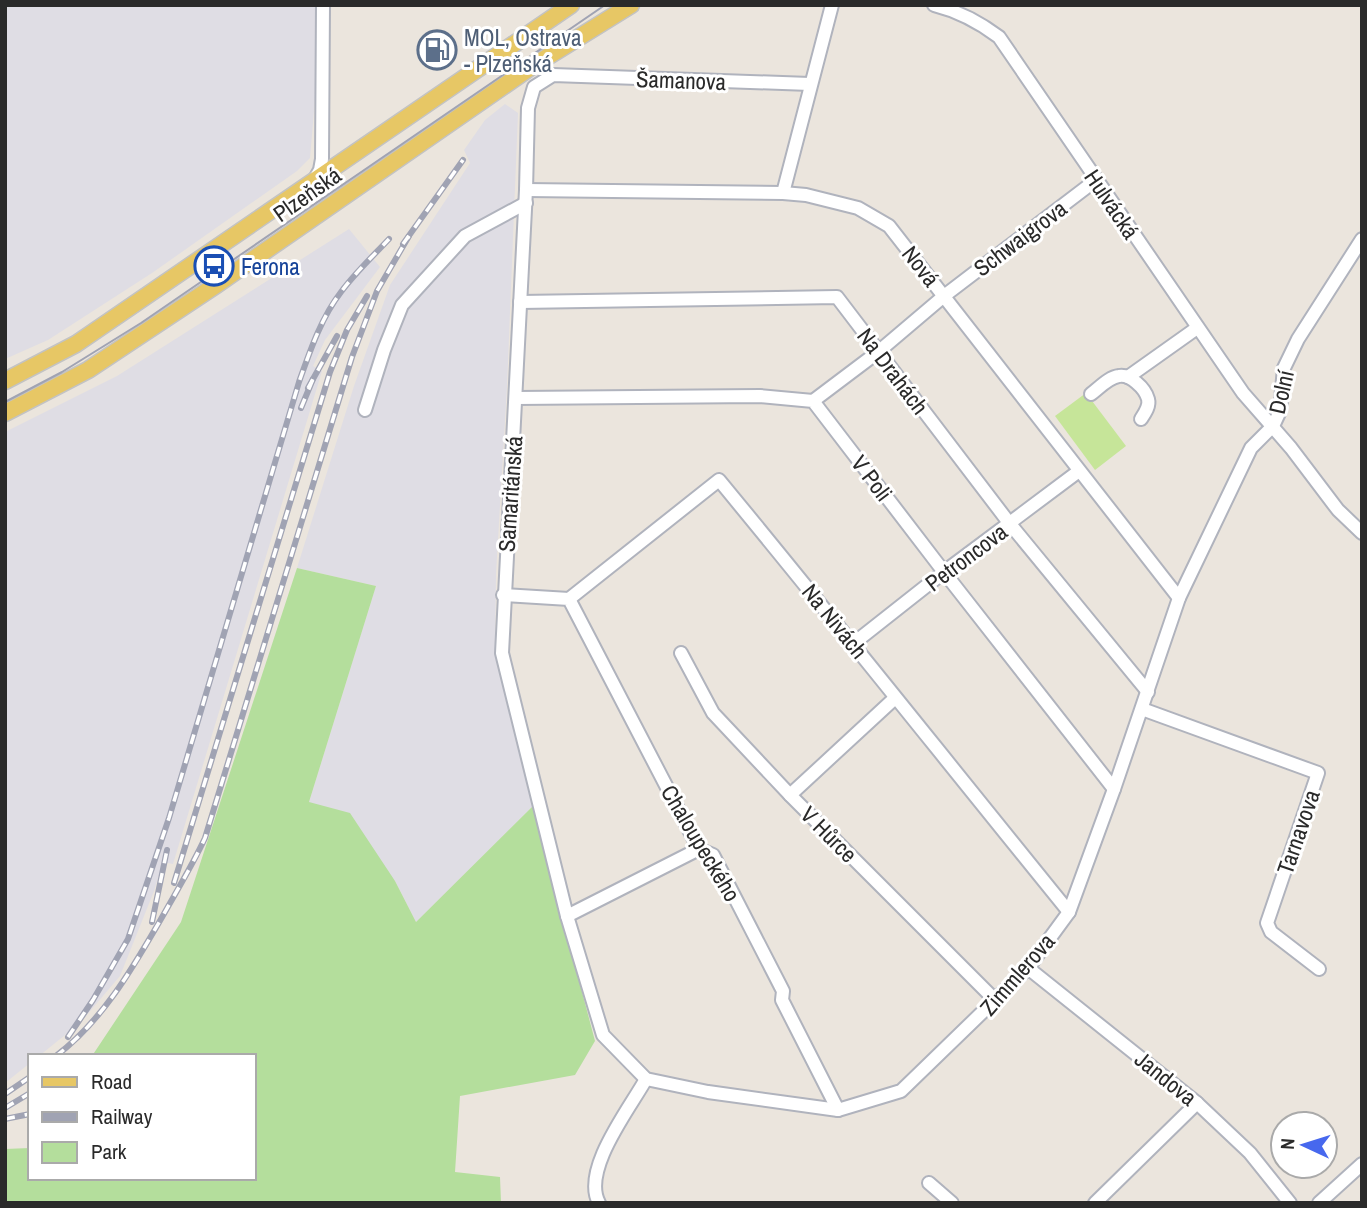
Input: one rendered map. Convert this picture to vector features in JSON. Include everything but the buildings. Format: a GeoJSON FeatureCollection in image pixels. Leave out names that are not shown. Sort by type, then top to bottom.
{"type":"FeatureCollection","features":[{"type":"Feature","properties":{"kind":"main road","name":"Plzeňská"},"geometry":{"type":"LineString","coordinates":[[5,381],[76,344],[571,5]]}},
{"type":"Feature","properties":{"kind":"main road","name":"Plzeňská"},"geometry":{"type":"LineString","coordinates":[[5,413],[88,370],[216,285],[531,67],[632,5]]}},
{"type":"Feature","properties":{"kind":"street"},"geometry":{"type":"LineString","coordinates":[[315,179],[322,164],[323,5]]}},
{"type":"Feature","properties":{"kind":"street"},"geometry":{"type":"LineString","coordinates":[[783,193],[832,5]]}},
{"type":"Feature","properties":{"kind":"street","name":"Hulvácká"},"geometry":{"type":"LineString","coordinates":[[934,5],[972,19],[999,37],[1197,328],[1259,414],[1273,426]]}},
{"type":"Feature","properties":{"kind":"street","name":"Šamanova"},"geometry":{"type":"LineString","coordinates":[[553,75],[810,84]]}},
{"type":"Feature","properties":{"kind":"street","name":"Samaritánská"},"geometry":{"type":"LineString","coordinates":[[553,75],[534,87],[528,108],[526,197],[503,594],[502,653],[567,916]]}},
{"type":"Feature","properties":{"kind":"street","name":"Schwaigrova"},"geometry":{"type":"LineString","coordinates":[[813,401],[878,352],[944,296],[1096,180]]}},
{"type":"Feature","properties":{"kind":"street","name":"Nová"},"geometry":{"type":"LineString","coordinates":[[526,197],[783,193],[806,195],[858,208],[889,226],[1179,598]]}},
{"type":"Feature","properties":{"kind":"street"},"geometry":{"type":"LineString","coordinates":[[365,410],[402,305],[465,236],[526,197]]}},
{"type":"Feature","properties":{"kind":"street","name":"Dolní"},"geometry":{"type":"LineString","coordinates":[[1362,239],[1298,339],[1284,368],[1280,411],[1273,426],[1338,510],[1362,533]]}},
{"type":"Feature","properties":{"kind":"street","name":"Na Drahách"},"geometry":{"type":"LineString","coordinates":[[520,302],[837,297],[1010,524],[1148,692]]}},
{"type":"Feature","properties":{"kind":"street"},"geometry":{"type":"LineString","coordinates":[[1128,377],[1197,328]]}},
{"type":"Feature","properties":{"kind":"street"},"geometry":{"type":"LineString","coordinates":[[1091,394],[1110,379],[1128,377],[1140,386],[1148,399],[1147,411],[1141,419]]}},
{"type":"Feature","properties":{"kind":"street"},"geometry":{"type":"LineString","coordinates":[[516,398],[760,396],[813,401]]}},
{"type":"Feature","properties":{"kind":"street","name":"V Poli"},"geometry":{"type":"LineString","coordinates":[[813,401],[1114,789]]}},
{"type":"Feature","properties":{"kind":"street","name":"Zimmlerova"},"geometry":{"type":"LineString","coordinates":[[646,1079],[708,1092],[838,1110],[901,1091],[1028,968],[1069,912],[1179,598],[1251,448],[1273,426]]}},
{"type":"Feature","properties":{"kind":"street","name":"Petroncova"},"geometry":{"type":"LineString","coordinates":[[854,643],[1079,471]]}},
{"type":"Feature","properties":{"kind":"street","name":"Na Nivách"},"geometry":{"type":"LineString","coordinates":[[569,598],[719,480],[854,643],[895,698],[1069,912]]}},
{"type":"Feature","properties":{"kind":"street"},"geometry":{"type":"LineString","coordinates":[[503,594],[569,598]]}},
{"type":"Feature","properties":{"kind":"street","name":"Chaloupeckého"},"geometry":{"type":"LineString","coordinates":[[569,598],[699,849],[713,855],[783,991],[782,1000],[838,1110]]}},
{"type":"Feature","properties":{"kind":"street","name":"V Hůrce"},"geometry":{"type":"LineString","coordinates":[[681,653],[713,713],[790,795],[996,1001]]}},
{"type":"Feature","properties":{"kind":"street"},"geometry":{"type":"LineString","coordinates":[[790,795],[895,698]]}},
{"type":"Feature","properties":{"kind":"street","name":"Tarnavova"},"geometry":{"type":"LineString","coordinates":[[1142,709],[1318,773],[1267,923],[1271,932],[1319,969]]}},
{"type":"Feature","properties":{"kind":"street"},"geometry":{"type":"LineString","coordinates":[[599,1203],[595,1179],[599,1160],[646,1079],[603,1035],[567,916],[699,849]]}},
{"type":"Feature","properties":{"kind":"street","name":"Jandova"},"geometry":{"type":"LineString","coordinates":[[1028,968],[1197,1102],[1250,1153],[1290,1203]]}},
{"type":"Feature","properties":{"kind":"street"},"geometry":{"type":"LineString","coordinates":[[1095,1203],[1197,1102]]}},
{"type":"Feature","properties":{"kind":"street"},"geometry":{"type":"LineString","coordinates":[[1319,1203],[1362,1164]]}},
{"type":"Feature","properties":{"kind":"street"},"geometry":{"type":"LineString","coordinates":[[929,1183],[953,1203]]}},
{"type":"Feature","properties":{"kind":"shaded area"},"geometry":{"type":"Polygon","coordinates":[[[5,5],[323,5],[310,158],[297,171],[152,273],[48,340],[5,359],[5,5]]]}},
{"type":"Feature","properties":{"kind":"shaded area"},"geometry":{"type":"Polygon","coordinates":[[[505,104],[518,113],[496,574],[495,654],[533,806],[416,922],[395,881],[309,802],[376,586],[297,568],[354,386],[390,285],[470,163],[464,150],[485,120],[505,104]]]}},
{"type":"Feature","properties":{"kind":"shaded area","name":"Ferona"},"geometry":{"type":"Polygon","coordinates":[[[349,229],[380,267],[325,340],[313,366],[322,371],[173,864],[163,862],[120,976],[80,1023],[41,1054],[28,1054],[28,1065],[5,1083],[5,432],[117,376],[349,229]]]}},
{"type":"Feature","properties":{"kind":"green space"},"geometry":{"type":"Polygon","coordinates":[[[1086,393],[1126,446],[1095,470],[1055,416],[1086,393]]]}},
{"type":"Feature","properties":{"kind":"green space"},"geometry":{"type":"Polygon","coordinates":[[[297,568],[376,586],[309,802],[350,813],[395,881],[416,922],[533,806],[595,1041],[575,1075],[460,1096],[455,1172],[500,1177],[501,1203],[5,1203],[5,1149],[28,1148],[28,1180],[256,1180],[256,1054],[93,1054],[181,922],[297,568]]]}},
{"type":"Feature","properties":{"kind":"tram line"},"geometry":{"type":"LineString","coordinates":[[5,402],[62,372],[141,323],[605,5]]}},
{"type":"Feature","properties":{"kind":"railway"},"geometry":{"type":"LineString","coordinates":[[403,244],[463,160]]}},
{"type":"Feature","properties":{"kind":"railway"},"geometry":{"type":"LineString","coordinates":[[58,1054],[88,1026],[115,993],[161,919],[205,838],[352,357],[377,291],[409,236]]}},
{"type":"Feature","properties":{"kind":"railway"},"geometry":{"type":"LineString","coordinates":[[68,1037],[128,939],[169,818],[299,382],[312,347],[341,292],[389,239]]}},
{"type":"Feature","properties":{"kind":"railway"},"geometry":{"type":"LineString","coordinates":[[174,883],[330,372],[347,330],[367,296]]}},
{"type":"Feature","properties":{"kind":"railway"},"geometry":{"type":"LineString","coordinates":[[308,388],[337,336]]}},
{"type":"Feature","properties":{"kind":"railway"},"geometry":{"type":"LineString","coordinates":[[301,408],[313,379]]}},
{"type":"Feature","properties":{"kind":"railway"},"geometry":{"type":"LineString","coordinates":[[152,922],[167,850]]}},
{"type":"Feature","properties":{"kind":"railway"},"geometry":{"type":"LineString","coordinates":[[5,1094],[28,1078]]}},
{"type":"Feature","properties":{"kind":"railway"},"geometry":{"type":"LineString","coordinates":[[5,1108],[28,1094]]}},
{"type":"Feature","properties":{"kind":"railway"},"geometry":{"type":"LineString","coordinates":[[5,1119],[28,1114]]}},
{"type":"Feature","properties":{"kind":"place","name":"MOL, Ostrava - Plzeňská"},"geometry":{"type":"Point","coordinates":[437,50]}},
{"type":"Feature","properties":{"kind":"place","name":"Ferona"},"geometry":{"type":"Point","coordinates":[214,266]}}]}
